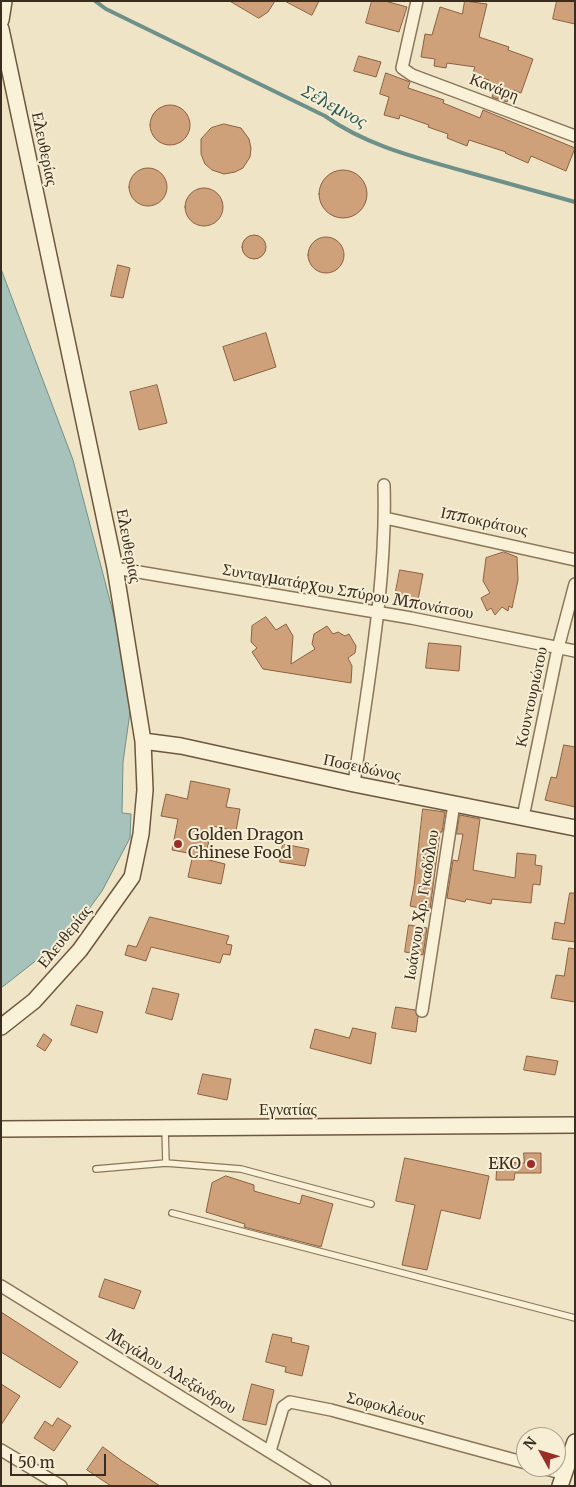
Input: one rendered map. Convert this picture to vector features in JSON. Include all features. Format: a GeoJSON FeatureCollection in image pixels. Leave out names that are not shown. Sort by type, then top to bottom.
{"type":"FeatureCollection","features":[{"type":"Feature","properties":{"kind":"street"},"geometry":{"type":"LineString","coordinates":[[1,20],[4,1]]}},
{"type":"Feature","properties":{"kind":"street","name":"Κανάρη"},"geometry":{"type":"LineString","coordinates":[[417,1],[402,68],[412,75],[575,136]]}},
{"type":"Feature","properties":{"kind":"street","name":"Ελευθερίας"},"geometry":{"type":"LineString","coordinates":[[1,29],[115,568],[143,741],[145,790],[142,825],[132,877],[80,950],[34,1001],[1,1027]]}},
{"type":"Feature","properties":{"kind":"street"},"geometry":{"type":"LineString","coordinates":[[354,784],[377,613],[385,518],[384,485]]}},
{"type":"Feature","properties":{"kind":"street","name":"Ιπποκράτους"},"geometry":{"type":"LineString","coordinates":[[385,518],[575,560]]}},
{"type":"Feature","properties":{"kind":"street","name":"Συνταγματάρχου Σπύρου Μπονάτσου"},"geometry":{"type":"LineString","coordinates":[[115,568],[411,618],[575,651]]}},
{"type":"Feature","properties":{"kind":"street","name":"Κουντουριώτου"},"geometry":{"type":"LineString","coordinates":[[523,817],[558,648],[575,584]]}},
{"type":"Feature","properties":{"kind":"street","name":"Ποσειδώνος"},"geometry":{"type":"LineString","coordinates":[[143,741],[181,746],[354,784],[575,828]]}},
{"type":"Feature","properties":{"kind":"street","name":"Ιωάννου Χρ. Γκαδόλου"},"geometry":{"type":"LineString","coordinates":[[422,1011],[454,804]]}},
{"type":"Feature","properties":{"kind":"street","name":"Εγνατίας"},"geometry":{"type":"LineString","coordinates":[[1,1129],[575,1125]]}},
{"type":"Feature","properties":{"kind":"street","name":"Μεγάλου Αλεξάνδρου"},"geometry":{"type":"LineString","coordinates":[[1,1286],[325,1486]]}},
{"type":"Feature","properties":{"kind":"street","name":"Σοφοκλέους"},"geometry":{"type":"LineString","coordinates":[[270,1451],[283,1407],[290,1402],[331,1410],[516,1460]]}},
{"type":"Feature","properties":{"kind":"street"},"geometry":{"type":"LineString","coordinates":[[562,1480],[575,1442]]}},
{"type":"Feature","properties":{"kind":"street"},"geometry":{"type":"LineString","coordinates":[[1,1450],[60,1486]]}},
{"type":"Feature","properties":{"kind":"lane"},"geometry":{"type":"LineString","coordinates":[[165,1128],[166,1163]]}},
{"type":"Feature","properties":{"kind":"lane"},"geometry":{"type":"LineString","coordinates":[[96,1169],[166,1163],[241,1169],[371,1204]]}},
{"type":"Feature","properties":{"kind":"lane"},"geometry":{"type":"LineString","coordinates":[[172,1213],[575,1318]]}},
{"type":"Feature","properties":{"kind":"water"},"geometry":{"type":"Polygon","coordinates":[[[1,269],[73,460],[124,654],[132,698],[123,762],[122,813],[131,814],[130,838],[102,891],[86,913],[61,941],[1,988],[1,269]]]}},
{"type":"Feature","properties":{"kind":"building"},"geometry":{"type":"Polygon","coordinates":[[[230,1],[275,1],[268,12],[259,18],[230,1]]]}},
{"type":"Feature","properties":{"kind":"building"},"geometry":{"type":"Polygon","coordinates":[[[285,1],[319,1],[312,15],[285,1]]]}},
{"type":"Feature","properties":{"kind":"building"},"geometry":{"type":"Polygon","coordinates":[[[372,1],[385,1],[407,7],[399,32],[366,23],[372,1]]]}},
{"type":"Feature","properties":{"kind":"building"},"geometry":{"type":"Polygon","coordinates":[[[465,1],[487,4],[479,37],[509,47],[508,50],[533,59],[521,93],[513,90],[507,102],[492,97],[496,87],[488,84],[489,80],[472,75],[475,67],[447,63],[446,68],[434,66],[435,59],[421,57],[425,34],[432,35],[440,7],[462,14],[465,1]]]}},
{"type":"Feature","properties":{"kind":"building"},"geometry":{"type":"Polygon","coordinates":[[[557,1],[575,1],[575,24],[553,19],[557,1]]]}},
{"type":"Feature","properties":{"kind":"building"},"geometry":{"type":"Polygon","coordinates":[[[359,56],[381,62],[376,77],[354,71],[359,56]]]}},
{"type":"Feature","properties":{"kind":"building"},"geometry":{"type":"Polygon","coordinates":[[[386,73],[410,82],[408,88],[444,100],[443,103],[480,118],[483,110],[575,148],[566,171],[531,156],[528,163],[506,152],[469,140],[467,146],[447,138],[448,134],[428,127],[429,125],[400,115],[399,119],[384,115],[389,97],[380,94],[386,73]]]}},
{"type":"Feature","properties":{"kind":"building"},"geometry":{"type":"Polygon","coordinates":[[[170,105],[181,108],[187,114],[190,125],[187,136],[181,142],[170,145],[159,142],[153,136],[150,125],[153,114],[159,108],[170,105]]]}},
{"type":"Feature","properties":{"kind":"building"},"geometry":{"type":"Polygon","coordinates":[[[224,124],[241,128],[249,139],[251,148],[250,157],[243,168],[224,174],[212,170],[205,164],[201,154],[201,139],[211,128],[224,124]]]}},
{"type":"Feature","properties":{"kind":"building"},"geometry":{"type":"Polygon","coordinates":[[[148,168],[161,174],[167,187],[161,200],[148,206],[135,200],[129,187],[135,174],[148,168]]]}},
{"type":"Feature","properties":{"kind":"building"},"geometry":{"type":"Polygon","coordinates":[[[343,170],[352,172],[360,177],[365,185],[367,194],[365,203],[360,211],[352,216],[343,218],[334,216],[326,211],[321,203],[319,194],[321,185],[326,177],[334,172],[343,170]]]}},
{"type":"Feature","properties":{"kind":"building"},"geometry":{"type":"Polygon","coordinates":[[[204,188],[218,193],[223,207],[218,221],[204,226],[190,221],[185,207],[190,193],[204,188]]]}},
{"type":"Feature","properties":{"kind":"building"},"geometry":{"type":"Polygon","coordinates":[[[254,235],[262,239],[266,247],[262,255],[254,259],[246,255],[242,247],[246,239],[254,235]]]}},
{"type":"Feature","properties":{"kind":"building"},"geometry":{"type":"Polygon","coordinates":[[[326,237],[339,242],[344,255],[339,268],[326,273],[313,268],[308,255],[313,242],[326,237]]]}},
{"type":"Feature","properties":{"kind":"building"},"geometry":{"type":"Polygon","coordinates":[[[118,265],[130,268],[123,298],[111,296],[118,265]]]}},
{"type":"Feature","properties":{"kind":"building"},"geometry":{"type":"Polygon","coordinates":[[[266,333],[276,367],[234,381],[223,347],[266,333]]]}},
{"type":"Feature","properties":{"kind":"building"},"geometry":{"type":"Polygon","coordinates":[[[157,385],[167,423],[139,430],[130,392],[157,385]]]}},
{"type":"Feature","properties":{"kind":"building"},"geometry":{"type":"Polygon","coordinates":[[[504,552],[517,557],[518,580],[512,608],[509,606],[508,611],[502,607],[495,615],[491,608],[487,611],[481,598],[490,593],[483,581],[486,558],[504,552]]]}},
{"type":"Feature","properties":{"kind":"building"},"geometry":{"type":"Polygon","coordinates":[[[400,570],[423,574],[418,600],[395,596],[400,570]]]}},
{"type":"Feature","properties":{"kind":"building"},"geometry":{"type":"Polygon","coordinates":[[[266,617],[276,630],[286,624],[293,636],[291,664],[315,649],[312,644],[314,634],[327,626],[333,634],[338,632],[345,636],[349,634],[356,646],[355,653],[348,658],[352,666],[351,683],[263,669],[252,652],[257,648],[251,642],[252,626],[266,617]]]}},
{"type":"Feature","properties":{"kind":"building"},"geometry":{"type":"Polygon","coordinates":[[[429,643],[461,646],[459,671],[426,668],[429,643]]]}},
{"type":"Feature","properties":{"kind":"building"},"geometry":{"type":"Polygon","coordinates":[[[564,745],[575,747],[575,807],[545,800],[551,777],[556,778],[564,745]]]}},
{"type":"Feature","properties":{"kind":"building"},"geometry":{"type":"Polygon","coordinates":[[[191,781],[230,789],[226,807],[240,809],[236,831],[212,826],[205,859],[225,864],[221,884],[188,877],[193,854],[172,850],[178,819],[161,816],[166,794],[187,799],[191,781]]]}},
{"type":"Feature","properties":{"kind":"building"},"geometry":{"type":"Polygon","coordinates":[[[423,809],[445,812],[442,832],[440,832],[430,910],[410,906],[423,809]]]}},
{"type":"Feature","properties":{"kind":"building"},"geometry":{"type":"Polygon","coordinates":[[[460,815],[480,819],[473,870],[515,878],[517,853],[536,855],[535,865],[542,866],[540,885],[533,884],[531,903],[492,899],[491,904],[466,899],[465,902],[447,898],[453,860],[458,861],[463,834],[457,834],[460,815]]]}},
{"type":"Feature","properties":{"kind":"building"},"geometry":{"type":"Polygon","coordinates":[[[283,844],[309,849],[305,866],[280,862],[283,844]]]}},
{"type":"Feature","properties":{"kind":"building"},"geometry":{"type":"Polygon","coordinates":[[[570,893],[575,893],[575,942],[552,939],[555,922],[564,924],[570,893]]]}},
{"type":"Feature","properties":{"kind":"building"},"geometry":{"type":"Polygon","coordinates":[[[150,917],[229,936],[226,944],[232,945],[230,955],[223,954],[220,963],[151,947],[146,961],[125,955],[128,945],[136,947],[150,917]]]}},
{"type":"Feature","properties":{"kind":"building"},"geometry":{"type":"Polygon","coordinates":[[[409,925],[427,928],[423,955],[405,952],[409,925]]]}},
{"type":"Feature","properties":{"kind":"building"},"geometry":{"type":"Polygon","coordinates":[[[569,948],[575,949],[575,1002],[551,998],[556,975],[564,976],[569,948]]]}},
{"type":"Feature","properties":{"kind":"building"},"geometry":{"type":"Polygon","coordinates":[[[153,988],[179,994],[172,1020],[146,1013],[153,988]]]}},
{"type":"Feature","properties":{"kind":"building"},"geometry":{"type":"Polygon","coordinates":[[[77,1005],[103,1012],[97,1033],[71,1025],[77,1005]]]}},
{"type":"Feature","properties":{"kind":"building"},"geometry":{"type":"Polygon","coordinates":[[[396,1007],[415,1010],[418,1017],[416,1032],[392,1028],[396,1007]]]}},
{"type":"Feature","properties":{"kind":"building"},"geometry":{"type":"Polygon","coordinates":[[[353,1028],[376,1033],[371,1064],[310,1048],[315,1029],[349,1038],[353,1028]]]}},
{"type":"Feature","properties":{"kind":"building"},"geometry":{"type":"Polygon","coordinates":[[[44,1034],[52,1040],[45,1051],[37,1046],[44,1034]]]}},
{"type":"Feature","properties":{"kind":"building"},"geometry":{"type":"Polygon","coordinates":[[[527,1056],[558,1061],[555,1075],[524,1070],[527,1056]]]}},
{"type":"Feature","properties":{"kind":"building"},"geometry":{"type":"Polygon","coordinates":[[[203,1074],[231,1079],[227,1100],[198,1094],[203,1074]]]}},
{"type":"Feature","properties":{"kind":"building"},"geometry":{"type":"Polygon","coordinates":[[[524,1153],[541,1153],[541,1173],[515,1173],[514,1180],[496,1180],[497,1162],[524,1163],[524,1153]]]}},
{"type":"Feature","properties":{"kind":"building"},"geometry":{"type":"Polygon","coordinates":[[[405,1158],[489,1176],[480,1219],[441,1210],[427,1270],[402,1265],[415,1205],[396,1201],[405,1158]]]}},
{"type":"Feature","properties":{"kind":"building"},"geometry":{"type":"Polygon","coordinates":[[[226,1176],[254,1185],[254,1191],[300,1204],[302,1195],[333,1204],[321,1247],[244,1227],[245,1224],[206,1212],[212,1183],[226,1176]]]}},
{"type":"Feature","properties":{"kind":"building"},"geometry":{"type":"Polygon","coordinates":[[[105,1279],[141,1291],[134,1309],[99,1297],[105,1279]]]}},
{"type":"Feature","properties":{"kind":"building"},"geometry":{"type":"Polygon","coordinates":[[[1,1312],[78,1362],[60,1388],[1,1352],[1,1312]]]}},
{"type":"Feature","properties":{"kind":"building"},"geometry":{"type":"Polygon","coordinates":[[[273,1334],[292,1338],[291,1342],[309,1346],[302,1376],[285,1372],[286,1367],[266,1362],[273,1334]]]}},
{"type":"Feature","properties":{"kind":"building"},"geometry":{"type":"Polygon","coordinates":[[[1,1384],[20,1396],[1,1425],[1,1384]]]}},
{"type":"Feature","properties":{"kind":"building"},"geometry":{"type":"Polygon","coordinates":[[[252,1384],[274,1390],[266,1425],[243,1420],[252,1384]]]}},
{"type":"Feature","properties":{"kind":"building"},"geometry":{"type":"Polygon","coordinates":[[[58,1418],[71,1426],[54,1451],[34,1438],[45,1421],[52,1426],[58,1418]]]}},
{"type":"Feature","properties":{"kind":"building"},"geometry":{"type":"Polygon","coordinates":[[[103,1447],[160,1486],[111,1486],[87,1470],[103,1447]]]}},
{"type":"Feature","properties":{"kind":"waterway","name":"Σέλεμνος"},"geometry":{"type":"LineString","coordinates":[[95,1],[106,9],[325,116],[375,143],[430,162],[575,202]]}},
{"type":"Feature","properties":{"kind":"place","name":"Golden Dragon Chinese Food"},"geometry":{"type":"Point","coordinates":[178,844]}},
{"type":"Feature","properties":{"kind":"place","name":"EKO"},"geometry":{"type":"Point","coordinates":[531,1164]}}]}
